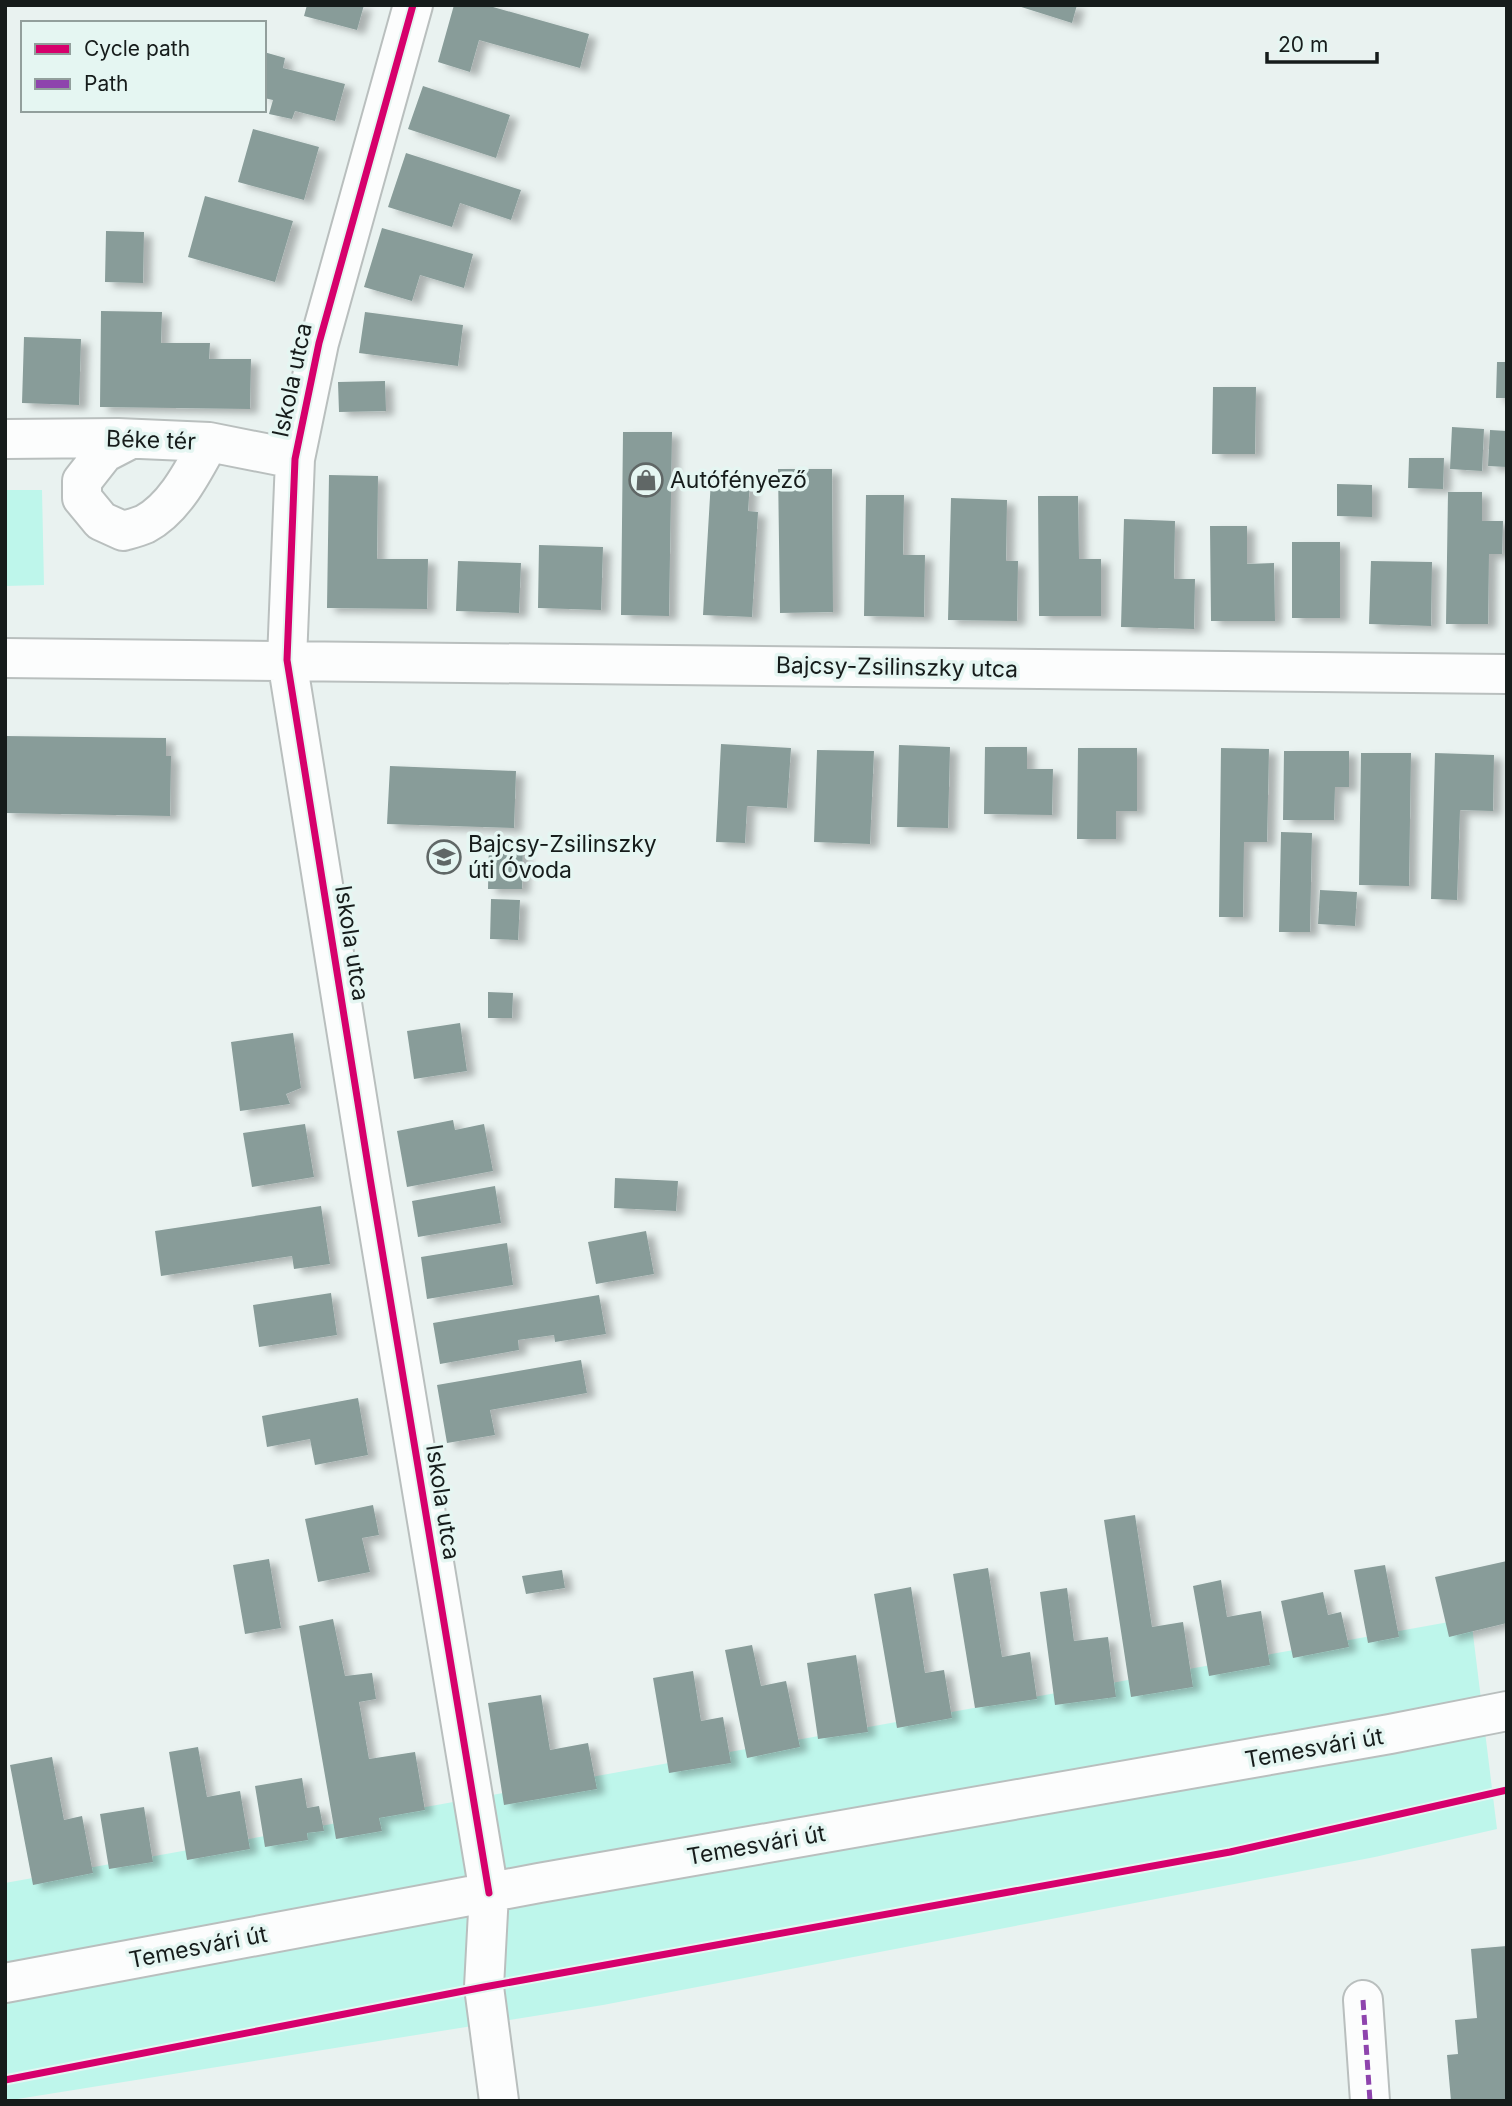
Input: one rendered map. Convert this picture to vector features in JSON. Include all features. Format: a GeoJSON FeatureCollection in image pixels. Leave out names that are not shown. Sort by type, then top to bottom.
{"type":"FeatureCollection","features":[{"type":"Feature","properties":{"kind":"street","name":"Iskola utca"},"geometry":{"type":"LineString","coordinates":[[412,5],[319,343],[295,459],[287,660],[489,1893],[484,1987],[499,2101]]}},
{"type":"Feature","properties":{"kind":"street","name":"Béke tér"},"geometry":{"type":"LineString","coordinates":[[5,439],[209,442],[295,459]]}},
{"type":"Feature","properties":{"kind":"street"},"geometry":{"type":"LineString","coordinates":[[131,439],[104,453],[82,481],[82,498],[101,521],[123,531],[146,524],[168,506],[190,477],[209,442]]}},
{"type":"Feature","properties":{"kind":"street"},"geometry":{"type":"LineString","coordinates":[[5,657],[287,660]]}},
{"type":"Feature","properties":{"kind":"street","name":"Bajcsy-Zsilinszky utca"},"geometry":{"type":"LineString","coordinates":[[287,660],[1507,674]]}},
{"type":"Feature","properties":{"kind":"street","name":"Temesvári út"},"geometry":{"type":"LineString","coordinates":[[5,1983],[489,1893],[1507,1711]]}},
{"type":"Feature","properties":{"kind":"street"},"geometry":{"type":"LineString","coordinates":[[1363,2000],[1370,2101]]}},
{"type":"Feature","properties":{"kind":"green space"},"geometry":{"type":"Polygon","coordinates":[[[5,490],[42,490],[44,585],[5,586],[5,490]]]}},
{"type":"Feature","properties":{"kind":"green space"},"geometry":{"type":"Polygon","coordinates":[[[1471,1618],[1497,1829],[1375,1857],[603,2005],[5,2101],[5,1883],[1471,1618]]]}},
{"type":"Feature","properties":{"kind":"building"},"geometry":{"type":"Polygon","coordinates":[[[307,5],[364,5],[357,30],[304,16],[307,5]]]}},
{"type":"Feature","properties":{"kind":"building"},"geometry":{"type":"Polygon","coordinates":[[[454,5],[486,5],[589,34],[580,68],[479,40],[470,72],[438,62],[454,5]]]}},
{"type":"Feature","properties":{"kind":"building"},"geometry":{"type":"Polygon","coordinates":[[[1015,5],[1077,5],[1072,23],[1015,5]]]}},
{"type":"Feature","properties":{"kind":"building"},"geometry":{"type":"Polygon","coordinates":[[[266,53],[285,58],[283,68],[345,84],[335,121],[295,111],[292,119],[269,114],[273,100],[266,98],[266,53]]]}},
{"type":"Feature","properties":{"kind":"building"},"geometry":{"type":"Polygon","coordinates":[[[423,86],[510,115],[496,158],[408,129],[423,86]]]}},
{"type":"Feature","properties":{"kind":"building"},"geometry":{"type":"Polygon","coordinates":[[[253,129],[319,147],[304,200],[238,182],[253,129]]]}},
{"type":"Feature","properties":{"kind":"building"},"geometry":{"type":"Polygon","coordinates":[[[406,153],[521,190],[511,220],[460,203],[452,227],[388,207],[406,153]]]}},
{"type":"Feature","properties":{"kind":"building"},"geometry":{"type":"Polygon","coordinates":[[[205,196],[293,221],[275,282],[188,257],[205,196]]]}},
{"type":"Feature","properties":{"kind":"building"},"geometry":{"type":"Polygon","coordinates":[[[382,228],[473,254],[464,288],[420,275],[412,301],[364,287],[382,228]]]}},
{"type":"Feature","properties":{"kind":"building"},"geometry":{"type":"Polygon","coordinates":[[[106,231],[144,232],[143,283],[105,282],[106,231]]]}},
{"type":"Feature","properties":{"kind":"building"},"geometry":{"type":"Polygon","coordinates":[[[101,311],[162,312],[161,343],[210,343],[209,359],[251,359],[250,409],[100,407],[101,311]]]}},
{"type":"Feature","properties":{"kind":"building"},"geometry":{"type":"Polygon","coordinates":[[[365,312],[463,325],[458,366],[359,353],[365,312]]]}},
{"type":"Feature","properties":{"kind":"building"},"geometry":{"type":"Polygon","coordinates":[[[24,337],[81,339],[79,405],[22,403],[24,337]]]}},
{"type":"Feature","properties":{"kind":"building"},"geometry":{"type":"Polygon","coordinates":[[[1497,362],[1507,362],[1507,398],[1496,398],[1497,362]]]}},
{"type":"Feature","properties":{"kind":"building"},"geometry":{"type":"Polygon","coordinates":[[[385,381],[386,411],[339,412],[338,382],[385,381]]]}},
{"type":"Feature","properties":{"kind":"building"},"geometry":{"type":"Polygon","coordinates":[[[1213,387],[1256,387],[1255,454],[1212,454],[1213,387]]]}},
{"type":"Feature","properties":{"kind":"building"},"geometry":{"type":"Polygon","coordinates":[[[1452,427],[1484,429],[1482,471],[1450,469],[1452,427]]]}},
{"type":"Feature","properties":{"kind":"building"},"geometry":{"type":"Polygon","coordinates":[[[1490,430],[1507,431],[1507,467],[1488,466],[1490,430]]]}},
{"type":"Feature","properties":{"kind":"building"},"geometry":{"type":"Polygon","coordinates":[[[623,432],[672,432],[669,616],[621,615],[623,432]]]}},
{"type":"Feature","properties":{"kind":"building"},"geometry":{"type":"Polygon","coordinates":[[[1409,458],[1444,458],[1443,489],[1408,488],[1409,458]]]}},
{"type":"Feature","properties":{"kind":"building"},"geometry":{"type":"Polygon","coordinates":[[[778,469],[832,469],[833,612],[780,613],[778,469]]]}},
{"type":"Feature","properties":{"kind":"building"},"geometry":{"type":"Polygon","coordinates":[[[329,475],[378,476],[377,559],[428,559],[427,609],[327,608],[329,475]]]}},
{"type":"Feature","properties":{"kind":"building"},"geometry":{"type":"Polygon","coordinates":[[[711,480],[750,482],[748,511],[758,512],[752,617],[703,615],[711,480]]]}},
{"type":"Feature","properties":{"kind":"building"},"geometry":{"type":"Polygon","coordinates":[[[1337,484],[1372,485],[1372,517],[1337,516],[1337,484]]]}},
{"type":"Feature","properties":{"kind":"building"},"geometry":{"type":"Polygon","coordinates":[[[1448,492],[1482,492],[1482,521],[1503,521],[1502,554],[1489,554],[1488,624],[1446,624],[1448,492]]]}},
{"type":"Feature","properties":{"kind":"building"},"geometry":{"type":"Polygon","coordinates":[[[866,495],[904,495],[903,555],[925,555],[924,617],[864,616],[866,495]]]}},
{"type":"Feature","properties":{"kind":"building"},"geometry":{"type":"Polygon","coordinates":[[[1038,496],[1078,496],[1079,559],[1101,559],[1101,616],[1039,616],[1038,496]]]}},
{"type":"Feature","properties":{"kind":"building"},"geometry":{"type":"Polygon","coordinates":[[[951,498],[1007,500],[1006,561],[1018,561],[1017,621],[948,620],[951,498]]]}},
{"type":"Feature","properties":{"kind":"building"},"geometry":{"type":"Polygon","coordinates":[[[1124,519],[1175,521],[1174,579],[1195,579],[1194,629],[1121,627],[1124,519]]]}},
{"type":"Feature","properties":{"kind":"building"},"geometry":{"type":"Polygon","coordinates":[[[1210,526],[1247,526],[1247,564],[1274,563],[1275,621],[1211,621],[1210,526]]]}},
{"type":"Feature","properties":{"kind":"building"},"geometry":{"type":"Polygon","coordinates":[[[1292,542],[1340,542],[1340,618],[1292,618],[1292,542]]]}},
{"type":"Feature","properties":{"kind":"building"},"geometry":{"type":"Polygon","coordinates":[[[539,545],[603,547],[601,610],[538,608],[539,545]]]}},
{"type":"Feature","properties":{"kind":"building"},"geometry":{"type":"Polygon","coordinates":[[[458,561],[521,563],[519,613],[456,611],[458,561]]]}},
{"type":"Feature","properties":{"kind":"building"},"geometry":{"type":"Polygon","coordinates":[[[1371,561],[1432,562],[1431,626],[1369,624],[1371,561]]]}},
{"type":"Feature","properties":{"kind":"building"},"geometry":{"type":"Polygon","coordinates":[[[5,736],[166,738],[166,756],[171,756],[170,816],[5,813],[5,736]]]}},
{"type":"Feature","properties":{"kind":"building"},"geometry":{"type":"Polygon","coordinates":[[[721,744],[791,748],[787,808],[747,806],[745,843],[716,842],[721,744]]]}},
{"type":"Feature","properties":{"kind":"building"},"geometry":{"type":"Polygon","coordinates":[[[899,745],[950,747],[948,828],[897,827],[899,745]]]}},
{"type":"Feature","properties":{"kind":"building"},"geometry":{"type":"Polygon","coordinates":[[[985,747],[1027,747],[1027,769],[1053,769],[1052,815],[984,814],[985,747]]]}},
{"type":"Feature","properties":{"kind":"building"},"geometry":{"type":"Polygon","coordinates":[[[1078,748],[1137,748],[1137,811],[1116,811],[1116,839],[1077,839],[1078,748]]]}},
{"type":"Feature","properties":{"kind":"building"},"geometry":{"type":"Polygon","coordinates":[[[1221,748],[1269,749],[1267,842],[1244,842],[1243,917],[1219,917],[1221,748]]]}},
{"type":"Feature","properties":{"kind":"building"},"geometry":{"type":"Polygon","coordinates":[[[817,750],[874,751],[870,844],[814,842],[817,750]]]}},
{"type":"Feature","properties":{"kind":"building"},"geometry":{"type":"Polygon","coordinates":[[[1284,751],[1349,751],[1349,787],[1335,787],[1334,820],[1283,820],[1284,751]]]}},
{"type":"Feature","properties":{"kind":"building"},"geometry":{"type":"Polygon","coordinates":[[[1361,753],[1411,753],[1409,886],[1359,885],[1361,753]]]}},
{"type":"Feature","properties":{"kind":"building"},"geometry":{"type":"Polygon","coordinates":[[[1435,753],[1494,755],[1493,811],[1460,810],[1457,900],[1431,899],[1435,753]]]}},
{"type":"Feature","properties":{"kind":"building"},"geometry":{"type":"Polygon","coordinates":[[[390,766],[516,771],[514,828],[387,824],[390,766]]]}},
{"type":"Feature","properties":{"kind":"building"},"geometry":{"type":"Polygon","coordinates":[[[1281,832],[1312,833],[1310,932],[1279,932],[1281,832]]]}},
{"type":"Feature","properties":{"kind":"building"},"geometry":{"type":"Polygon","coordinates":[[[489,840],[523,840],[522,889],[488,889],[489,840]]]}},
{"type":"Feature","properties":{"kind":"building"},"geometry":{"type":"Polygon","coordinates":[[[1320,890],[1357,892],[1355,926],[1318,924],[1320,890]]]}},
{"type":"Feature","properties":{"kind":"building"},"geometry":{"type":"Polygon","coordinates":[[[491,899],[520,900],[518,940],[490,939],[491,899]]]}},
{"type":"Feature","properties":{"kind":"building"},"geometry":{"type":"Polygon","coordinates":[[[488,992],[513,993],[512,1018],[488,1018],[488,992]]]}},
{"type":"Feature","properties":{"kind":"building"},"geometry":{"type":"Polygon","coordinates":[[[460,1023],[467,1071],[414,1079],[407,1031],[460,1023]]]}},
{"type":"Feature","properties":{"kind":"building"},"geometry":{"type":"Polygon","coordinates":[[[293,1033],[301,1088],[286,1094],[290,1104],[240,1111],[231,1042],[293,1033]]]}},
{"type":"Feature","properties":{"kind":"building"},"geometry":{"type":"Polygon","coordinates":[[[453,1120],[455,1130],[484,1124],[493,1171],[407,1187],[397,1131],[453,1120]]]}},
{"type":"Feature","properties":{"kind":"building"},"geometry":{"type":"Polygon","coordinates":[[[305,1124],[314,1177],[252,1187],[243,1133],[305,1124]]]}},
{"type":"Feature","properties":{"kind":"building"},"geometry":{"type":"Polygon","coordinates":[[[615,1178],[678,1181],[676,1211],[614,1208],[615,1178]]]}},
{"type":"Feature","properties":{"kind":"building"},"geometry":{"type":"Polygon","coordinates":[[[495,1186],[501,1223],[418,1237],[412,1201],[495,1186]]]}},
{"type":"Feature","properties":{"kind":"building"},"geometry":{"type":"Polygon","coordinates":[[[321,1206],[330,1264],[294,1269],[292,1256],[161,1276],[155,1231],[321,1206]]]}},
{"type":"Feature","properties":{"kind":"building"},"geometry":{"type":"Polygon","coordinates":[[[646,1231],[654,1274],[596,1284],[588,1242],[646,1231]]]}},
{"type":"Feature","properties":{"kind":"building"},"geometry":{"type":"Polygon","coordinates":[[[507,1243],[513,1285],[427,1299],[421,1257],[507,1243]]]}},
{"type":"Feature","properties":{"kind":"building"},"geometry":{"type":"Polygon","coordinates":[[[331,1293],[337,1335],[259,1347],[253,1305],[331,1293]]]}},
{"type":"Feature","properties":{"kind":"building"},"geometry":{"type":"Polygon","coordinates":[[[599,1295],[606,1334],[555,1342],[554,1335],[518,1340],[519,1350],[440,1364],[433,1323],[599,1295]]]}},
{"type":"Feature","properties":{"kind":"building"},"geometry":{"type":"Polygon","coordinates":[[[581,1360],[587,1393],[490,1410],[495,1435],[447,1443],[437,1385],[581,1360]]]}},
{"type":"Feature","properties":{"kind":"building"},"geometry":{"type":"Polygon","coordinates":[[[358,1398],[368,1455],[315,1465],[310,1439],[267,1447],[262,1416],[358,1398]]]}},
{"type":"Feature","properties":{"kind":"building"},"geometry":{"type":"Polygon","coordinates":[[[373,1505],[379,1535],[362,1538],[370,1572],[318,1582],[305,1519],[373,1505]]]}},
{"type":"Feature","properties":{"kind":"building"},"geometry":{"type":"Polygon","coordinates":[[[1135,1515],[1152,1627],[1183,1622],[1193,1687],[1131,1697],[1104,1520],[1135,1515]]]}},
{"type":"Feature","properties":{"kind":"building"},"geometry":{"type":"Polygon","coordinates":[[[269,1559],[281,1628],[245,1634],[233,1565],[269,1559]]]}},
{"type":"Feature","properties":{"kind":"building"},"geometry":{"type":"Polygon","coordinates":[[[1507,1561],[1507,1623],[1449,1637],[1435,1577],[1507,1561]]]}},
{"type":"Feature","properties":{"kind":"building"},"geometry":{"type":"Polygon","coordinates":[[[1385,1565],[1399,1637],[1368,1643],[1354,1570],[1385,1565]]]}},
{"type":"Feature","properties":{"kind":"building"},"geometry":{"type":"Polygon","coordinates":[[[988,1568],[1002,1657],[1030,1652],[1037,1699],[975,1708],[953,1574],[988,1568]]]}},
{"type":"Feature","properties":{"kind":"building"},"geometry":{"type":"Polygon","coordinates":[[[562,1570],[565,1588],[526,1594],[522,1576],[562,1570]]]}},
{"type":"Feature","properties":{"kind":"building"},"geometry":{"type":"Polygon","coordinates":[[[1221,1580],[1227,1617],[1261,1611],[1270,1665],[1209,1676],[1193,1586],[1221,1580]]]}},
{"type":"Feature","properties":{"kind":"building"},"geometry":{"type":"Polygon","coordinates":[[[911,1587],[925,1673],[944,1670],[952,1718],[897,1728],[874,1594],[911,1587]]]}},
{"type":"Feature","properties":{"kind":"building"},"geometry":{"type":"Polygon","coordinates":[[[1067,1588],[1074,1641],[1108,1637],[1116,1697],[1055,1705],[1040,1592],[1067,1588]]]}},
{"type":"Feature","properties":{"kind":"building"},"geometry":{"type":"Polygon","coordinates":[[[1323,1592],[1328,1615],[1341,1612],[1349,1647],[1293,1658],[1281,1601],[1323,1592]]]}},
{"type":"Feature","properties":{"kind":"building"},"geometry":{"type":"Polygon","coordinates":[[[333,1619],[345,1676],[372,1673],[376,1699],[359,1702],[369,1759],[415,1752],[425,1810],[379,1818],[382,1831],[336,1839],[299,1626],[333,1619]]]}},
{"type":"Feature","properties":{"kind":"building"},"geometry":{"type":"Polygon","coordinates":[[[752,1645],[761,1686],[786,1681],[800,1747],[747,1758],[725,1650],[752,1645]]]}},
{"type":"Feature","properties":{"kind":"building"},"geometry":{"type":"Polygon","coordinates":[[[856,1655],[868,1732],[818,1739],[807,1663],[856,1655]]]}},
{"type":"Feature","properties":{"kind":"building"},"geometry":{"type":"Polygon","coordinates":[[[693,1671],[701,1721],[723,1717],[731,1763],[669,1773],[653,1678],[693,1671]]]}},
{"type":"Feature","properties":{"kind":"building"},"geometry":{"type":"Polygon","coordinates":[[[541,1695],[550,1750],[588,1743],[597,1789],[504,1805],[488,1703],[541,1695]]]}},
{"type":"Feature","properties":{"kind":"building"},"geometry":{"type":"Polygon","coordinates":[[[198,1747],[207,1797],[240,1791],[250,1849],[187,1860],[169,1752],[198,1747]]]}},
{"type":"Feature","properties":{"kind":"building"},"geometry":{"type":"Polygon","coordinates":[[[52,1757],[64,1820],[82,1816],[93,1873],[33,1885],[10,1765],[52,1757]]]}},
{"type":"Feature","properties":{"kind":"building"},"geometry":{"type":"Polygon","coordinates":[[[302,1778],[307,1808],[319,1806],[324,1831],[307,1833],[308,1840],[265,1847],[255,1786],[302,1778]]]}},
{"type":"Feature","properties":{"kind":"building"},"geometry":{"type":"Polygon","coordinates":[[[144,1807],[153,1862],[109,1869],[100,1814],[144,1807]]]}},
{"type":"Feature","properties":{"kind":"building"},"geometry":{"type":"Polygon","coordinates":[[[1507,1946],[1507,2101],[1451,2101],[1447,2055],[1458,2054],[1455,2020],[1477,2018],[1471,1949],[1507,1946]]]}},
{"type":"Feature","properties":{"kind":"marked path"},"geometry":{"type":"LineString","coordinates":[[1363,2000],[1370,2101]]}},
{"type":"Feature","properties":{"kind":"cycle path"},"geometry":{"type":"LineString","coordinates":[[413,5],[319,343],[295,459],[287,660],[489,1893]]}},
{"type":"Feature","properties":{"kind":"cycle path"},"geometry":{"type":"LineString","coordinates":[[5,2080],[484,1987],[1230,1852],[1507,1790]]}},
{"type":"Feature","properties":{"kind":"place","name":"Autófényező"},"geometry":{"type":"Point","coordinates":[646,480]}},
{"type":"Feature","properties":{"kind":"place","name":"Bajcsy-Zsilinszky úti Óvoda"},"geometry":{"type":"Point","coordinates":[444,857]}}]}
